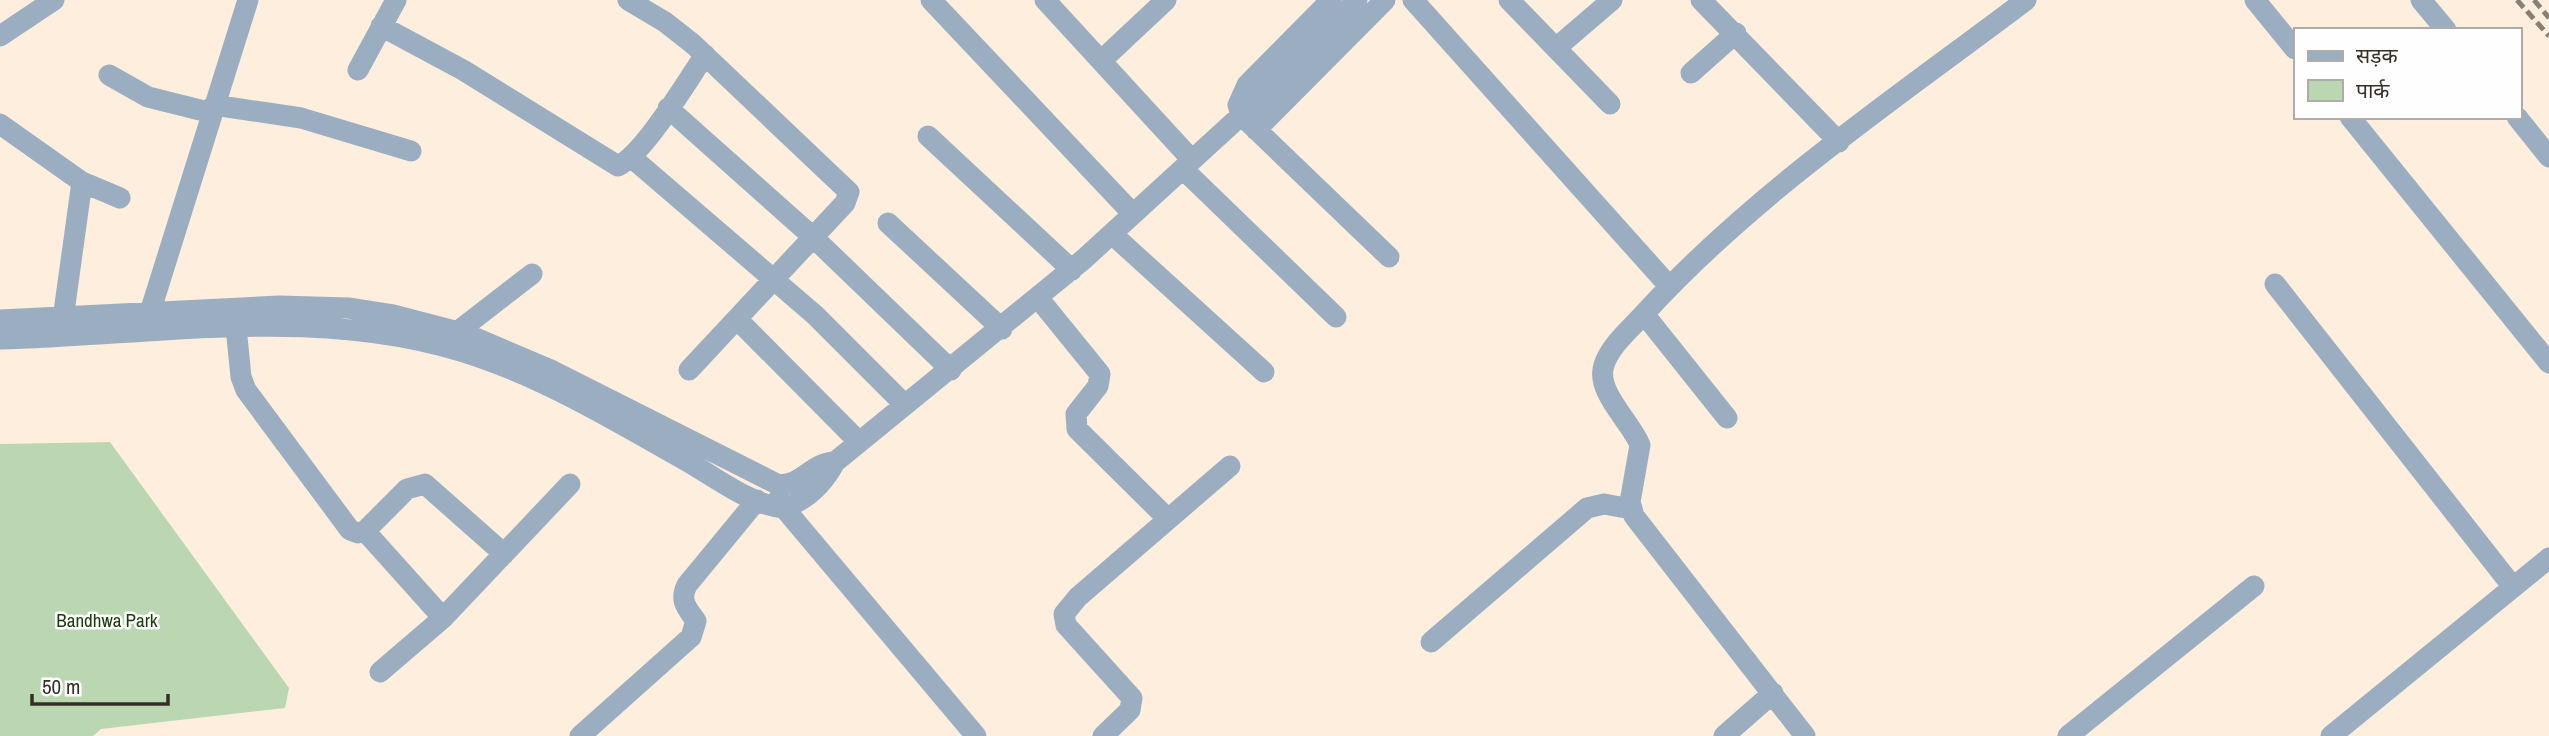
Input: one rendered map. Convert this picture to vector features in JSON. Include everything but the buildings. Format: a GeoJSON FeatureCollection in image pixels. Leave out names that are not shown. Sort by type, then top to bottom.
{"type":"FeatureCollection","features":[{"type":"Feature","properties":{"kind":"street"},"geometry":{"type":"LineString","coordinates":[[0,36],[54,0]]}},
{"type":"Feature","properties":{"kind":"street"},"geometry":{"type":"LineString","coordinates":[[146,323],[248,0]]}},
{"type":"Feature","properties":{"kind":"street"},"geometry":{"type":"LineString","coordinates":[[358,70],[396,0]]}},
{"type":"Feature","properties":{"kind":"street"},"geometry":{"type":"LineString","coordinates":[[628,0],[677,30],[849,192],[845,204],[689,370]]}},
{"type":"Feature","properties":{"kind":"street"},"geometry":{"type":"LineString","coordinates":[[931,0],[1133,214]]}},
{"type":"Feature","properties":{"kind":"street"},"geometry":{"type":"LineString","coordinates":[[1045,0],[1102,60],[1188,164],[1336,317]]}},
{"type":"Feature","properties":{"kind":"street"},"geometry":{"type":"LineString","coordinates":[[1102,60],[1166,0]]}},
{"type":"Feature","properties":{"kind":"street"},"geometry":{"type":"LineString","coordinates":[[1331,0],[1247,85],[1238,105],[1248,122],[1389,257]]}},
{"type":"Feature","properties":{"kind":"street"},"geometry":{"type":"LineString","coordinates":[[1248,122],[1270,88],[1357,0]]}},
{"type":"Feature","properties":{"kind":"street"},"geometry":{"type":"LineString","coordinates":[[0,320],[62,318],[236,327],[306,326],[376,330],[483,358],[583,404],[757,500],[784,508],[818,486],[835,462],[1039,299],[1188,164],[1248,122],[1385,0]]}},
{"type":"Feature","properties":{"kind":"street"},"geometry":{"type":"LineString","coordinates":[[1413,0],[1669,286]]}},
{"type":"Feature","properties":{"kind":"street"},"geometry":{"type":"LineString","coordinates":[[1509,0],[1610,104]]}},
{"type":"Feature","properties":{"kind":"street"},"geometry":{"type":"LineString","coordinates":[[1701,0],[1736,33],[1839,142]]}},
{"type":"Feature","properties":{"kind":"street"},"geometry":{"type":"LineString","coordinates":[[1631,509],[1640,445],[1602,379],[1603,366],[1615,347],[1669,286],[1839,142],[2026,0]]}},
{"type":"Feature","properties":{"kind":"street"},"geometry":{"type":"LineString","coordinates":[[2255,0],[2294,48]]}},
{"type":"Feature","properties":{"kind":"street"},"geometry":{"type":"LineString","coordinates":[[2421,0],[2444,28]]}},
{"type":"Feature","properties":{"kind":"street"},"geometry":{"type":"LineString","coordinates":[[1556,48],[1600,4]]}},
{"type":"Feature","properties":{"kind":"street"},"geometry":{"type":"LineString","coordinates":[[381,26],[482,82],[618,166],[631,157],[705,55]]}},
{"type":"Feature","properties":{"kind":"street"},"geometry":{"type":"LineString","coordinates":[[1691,72],[1736,33]]}},
{"type":"Feature","properties":{"kind":"street"},"geometry":{"type":"LineString","coordinates":[[109,75],[148,97],[213,109],[256,109],[301,118],[411,151]]}},
{"type":"Feature","properties":{"kind":"street"},"geometry":{"type":"LineString","coordinates":[[668,108],[814,237],[951,370]]}},
{"type":"Feature","properties":{"kind":"street"},"geometry":{"type":"LineString","coordinates":[[2352,119],[2549,363]]}},
{"type":"Feature","properties":{"kind":"street"},"geometry":{"type":"LineString","coordinates":[[2519,119],[2549,157]]}},
{"type":"Feature","properties":{"kind":"street"},"geometry":{"type":"LineString","coordinates":[[0,124],[82,183],[120,198]]}},
{"type":"Feature","properties":{"kind":"street"},"geometry":{"type":"LineString","coordinates":[[928,136],[1072,270]]}},
{"type":"Feature","properties":{"kind":"street"},"geometry":{"type":"LineString","coordinates":[[631,157],[815,316],[905,405]]}},
{"type":"Feature","properties":{"kind":"street"},"geometry":{"type":"LineString","coordinates":[[62,318],[82,183]]}},
{"type":"Feature","properties":{"kind":"street"},"geometry":{"type":"LineString","coordinates":[[888,223],[1002,329]]}},
{"type":"Feature","properties":{"kind":"street"},"geometry":{"type":"LineString","coordinates":[[1112,234],[1264,372]]}},
{"type":"Feature","properties":{"kind":"street"},"geometry":{"type":"LineString","coordinates":[[457,332],[532,274]]}},
{"type":"Feature","properties":{"kind":"street"},"geometry":{"type":"LineString","coordinates":[[2274,284],[2513,587]]}},
{"type":"Feature","properties":{"kind":"street"},"geometry":{"type":"LineString","coordinates":[[1039,299],[1100,374],[1098,386],[1076,414],[1077,429],[1168,519]]}},
{"type":"Feature","properties":{"kind":"street"},"geometry":{"type":"LineString","coordinates":[[0,339],[279,306],[348,308],[393,315],[457,332],[553,371],[771,482],[792,484],[819,464],[835,462]]}},
{"type":"Feature","properties":{"kind":"street"},"geometry":{"type":"LineString","coordinates":[[1644,314],[1727,418]]}},
{"type":"Feature","properties":{"kind":"street"},"geometry":{"type":"LineString","coordinates":[[738,320],[859,442]]}},
{"type":"Feature","properties":{"kind":"street"},"geometry":{"type":"LineString","coordinates":[[236,327],[241,377],[246,390],[341,521],[358,533],[365,531],[407,489],[425,484],[504,554]]}},
{"type":"Feature","properties":{"kind":"street"},"geometry":{"type":"LineString","coordinates":[[1103,736],[1130,710],[1132,698],[1066,625],[1064,614],[1078,597],[1230,466]]}},
{"type":"Feature","properties":{"kind":"street"},"geometry":{"type":"LineString","coordinates":[[771,482],[784,508],[976,736]]}},
{"type":"Feature","properties":{"kind":"street"},"geometry":{"type":"LineString","coordinates":[[380,672],[443,618],[570,484]]}},
{"type":"Feature","properties":{"kind":"street"},"geometry":{"type":"LineString","coordinates":[[580,736],[691,638],[696,621],[684,603],[682,594],[757,500]]}},
{"type":"Feature","properties":{"kind":"street"},"geometry":{"type":"LineString","coordinates":[[1432,642],[1587,508],[1604,504],[1631,509],[1805,736]]}},
{"type":"Feature","properties":{"kind":"street"},"geometry":{"type":"LineString","coordinates":[[365,531],[443,618]]}},
{"type":"Feature","properties":{"kind":"street"},"geometry":{"type":"LineString","coordinates":[[2331,736],[2549,558]]}},
{"type":"Feature","properties":{"kind":"street"},"geometry":{"type":"LineString","coordinates":[[2068,736],[2254,586]]}},
{"type":"Feature","properties":{"kind":"street"},"geometry":{"type":"LineString","coordinates":[[1724,736],[1773,694]]}},
{"type":"Feature","properties":{"kind":"green space","name":"Bandhwa Park"},"geometry":{"type":"Polygon","coordinates":[[[110,442],[289,688],[285,708],[101,729],[93,736],[0,736],[0,444],[110,442]]]}},
{"type":"Feature","properties":{"kind":"railway"},"geometry":{"type":"LineString","coordinates":[[2517,0],[2549,36]]}},
{"type":"Feature","properties":{"kind":"railway"},"geometry":{"type":"LineString","coordinates":[[2534,0],[2549,18]]}}]}
